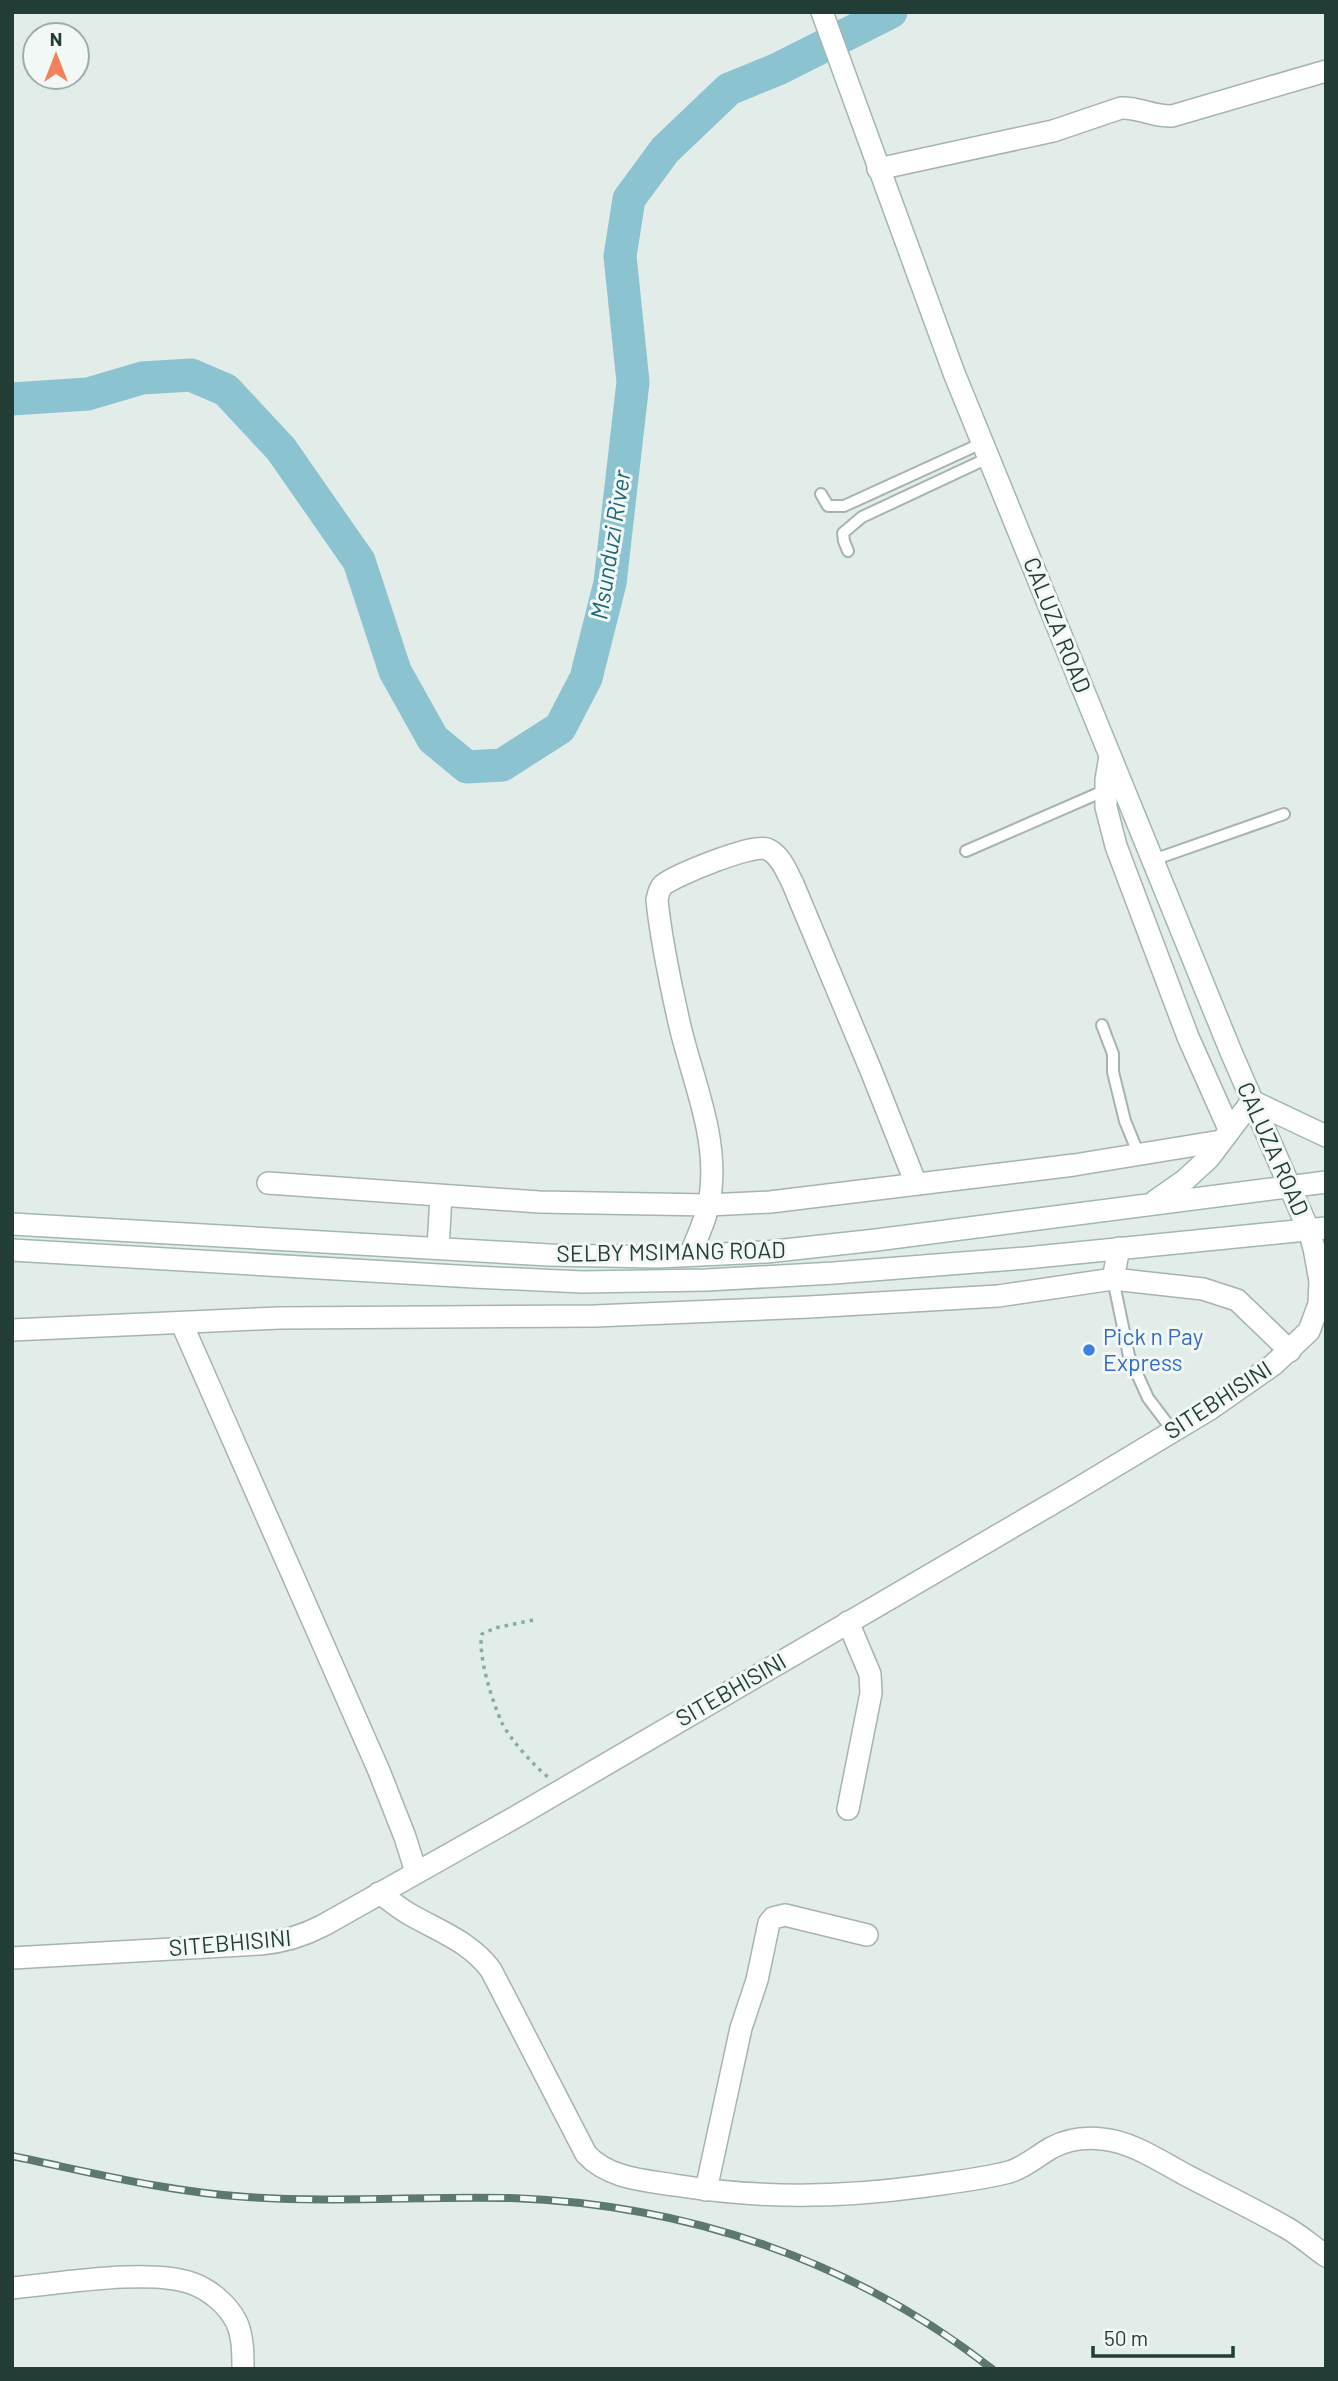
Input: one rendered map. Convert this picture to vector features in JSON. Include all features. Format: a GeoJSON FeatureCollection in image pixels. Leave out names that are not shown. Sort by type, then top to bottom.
{"type":"FeatureCollection","features":[{"type":"Feature","properties":{"kind":"street","name":"CALUZA ROAD"},"geometry":{"type":"LineString","coordinates":[[822,12],[878,169],[985,451],[1252,1101],[1288,1185],[1317,1229]]}},
{"type":"Feature","properties":{"kind":"street"},"geometry":{"type":"LineString","coordinates":[[878,169],[1053,131],[1121,108],[1130,107],[1161,117],[1172,116],[1326,71]]}},
{"type":"Feature","properties":{"kind":"street"},"geometry":{"type":"LineString","coordinates":[[1110,756],[1106,807],[1116,846],[1225,1135]]}},
{"type":"Feature","properties":{"kind":"street"},"geometry":{"type":"LineString","coordinates":[[690,1255],[709,1205],[712,1185],[710,1157],[704,1111],[679,1022],[657,900],[659,890],[671,881],[754,848],[771,850],[780,860],[793,884],[916,1184]]}},
{"type":"Feature","properties":{"kind":"street"},"geometry":{"type":"LineString","coordinates":[[1150,1204],[1209,1158],[1252,1101],[1326,1136]]}},
{"type":"Feature","properties":{"kind":"street"},"geometry":{"type":"LineString","coordinates":[[268,1183],[539,1202],[709,1205],[770,1202],[1139,1156],[1225,1135]]}},
{"type":"Feature","properties":{"kind":"street","name":"SELBY MSIMANG ROAD"},"geometry":{"type":"LineString","coordinates":[[12,1224],[549,1255],[690,1255],[766,1252],[848,1243],[1326,1182]]}},
{"type":"Feature","properties":{"kind":"street"},"geometry":{"type":"LineString","coordinates":[[438,1248],[441,1196]]}},
{"type":"Feature","properties":{"kind":"street","name":"SELBY MSIMANG ROAD"},"geometry":{"type":"LineString","coordinates":[[12,1250],[582,1282],[707,1280],[834,1273],[1317,1229]]}},
{"type":"Feature","properties":{"kind":"street","name":"SITEBHISINI"},"geometry":{"type":"LineString","coordinates":[[12,1958],[283,1942],[303,1936],[564,1788],[1210,1409],[1290,1351],[1309,1331],[1322,1303],[1314,1248],[1317,1229]]}},
{"type":"Feature","properties":{"kind":"street"},"geometry":{"type":"LineString","coordinates":[[1113,1279],[1119,1248]]}},
{"type":"Feature","properties":{"kind":"street"},"geometry":{"type":"LineString","coordinates":[[12,1330],[279,1318],[595,1316],[809,1307],[998,1296],[1113,1279],[1203,1289],[1237,1300],[1290,1351]]}},
{"type":"Feature","properties":{"kind":"street"},"geometry":{"type":"LineString","coordinates":[[182,1324],[379,1771],[416,1872]]}},
{"type":"Feature","properties":{"kind":"street"},"geometry":{"type":"LineString","coordinates":[[848,1622],[870,1674],[871,1693],[848,1809]]}},
{"type":"Feature","properties":{"kind":"street"},"geometry":{"type":"LineString","coordinates":[[379,1893],[409,1914],[463,1942],[479,1955],[503,1993],[586,2154],[597,2165],[610,2172],[706,2190],[795,2197],[866,2194],[975,2179],[1012,2171],[1032,2162],[1052,2148],[1078,2138],[1104,2139],[1125,2145],[1277,2223],[1326,2256]]}},
{"type":"Feature","properties":{"kind":"street"},"geometry":{"type":"LineString","coordinates":[[706,2190],[741,2028],[757,1980],[769,1923],[773,1918],[785,1915],[867,1935]]}},
{"type":"Feature","properties":{"kind":"street"},"geometry":{"type":"LineString","coordinates":[[12,2288],[125,2278],[166,2278],[191,2283],[213,2294],[236,2322],[241,2338],[243,2369]]}},
{"type":"Feature","properties":{"kind":"lane"},"geometry":{"type":"LineString","coordinates":[[821,494],[828,506],[844,506],[985,451]]}},
{"type":"Feature","properties":{"kind":"lane"},"geometry":{"type":"LineString","coordinates":[[848,551],[843,533],[862,517],[985,451]]}},
{"type":"Feature","properties":{"kind":"lane"},"geometry":{"type":"LineString","coordinates":[[966,851],[1052,816],[1106,790]]}},
{"type":"Feature","properties":{"kind":"lane"},"geometry":{"type":"LineString","coordinates":[[1153,860],[1284,814]]}},
{"type":"Feature","properties":{"kind":"lane"},"geometry":{"type":"LineString","coordinates":[[1102,1025],[1113,1055],[1113,1072],[1125,1121],[1139,1156]]}},
{"type":"Feature","properties":{"kind":"lane"},"geometry":{"type":"LineString","coordinates":[[1113,1279],[1129,1356],[1148,1398],[1173,1431]]}},
{"type":"Feature","properties":{"kind":"path"},"geometry":{"type":"LineString","coordinates":[[534,1620],[495,1628],[482,1634],[480,1655],[503,1724],[543,1772],[564,1788]]}},
{"type":"Feature","properties":{"kind":"waterway","name":"Msunduzi River"},"geometry":{"type":"LineString","coordinates":[[12,399],[88,394],[142,378],[191,375],[226,390],[281,449],[359,561],[395,671],[433,739],[467,767],[502,765],[560,728],[586,678],[610,583],[633,382],[620,256],[629,199],[665,150],[729,89],[778,69],[891,12]]}},
{"type":"Feature","properties":{"kind":"railway"},"geometry":{"type":"LineString","coordinates":[[12,2156],[129,2181],[247,2197],[511,2198],[640,2212],[704,2226],[765,2245],[825,2269],[884,2298],[939,2331],[992,2369]]}},
{"type":"Feature","properties":{"kind":"place","name":"Pick n Pay Express"},"geometry":{"type":"Point","coordinates":[1089,1350]}}]}
